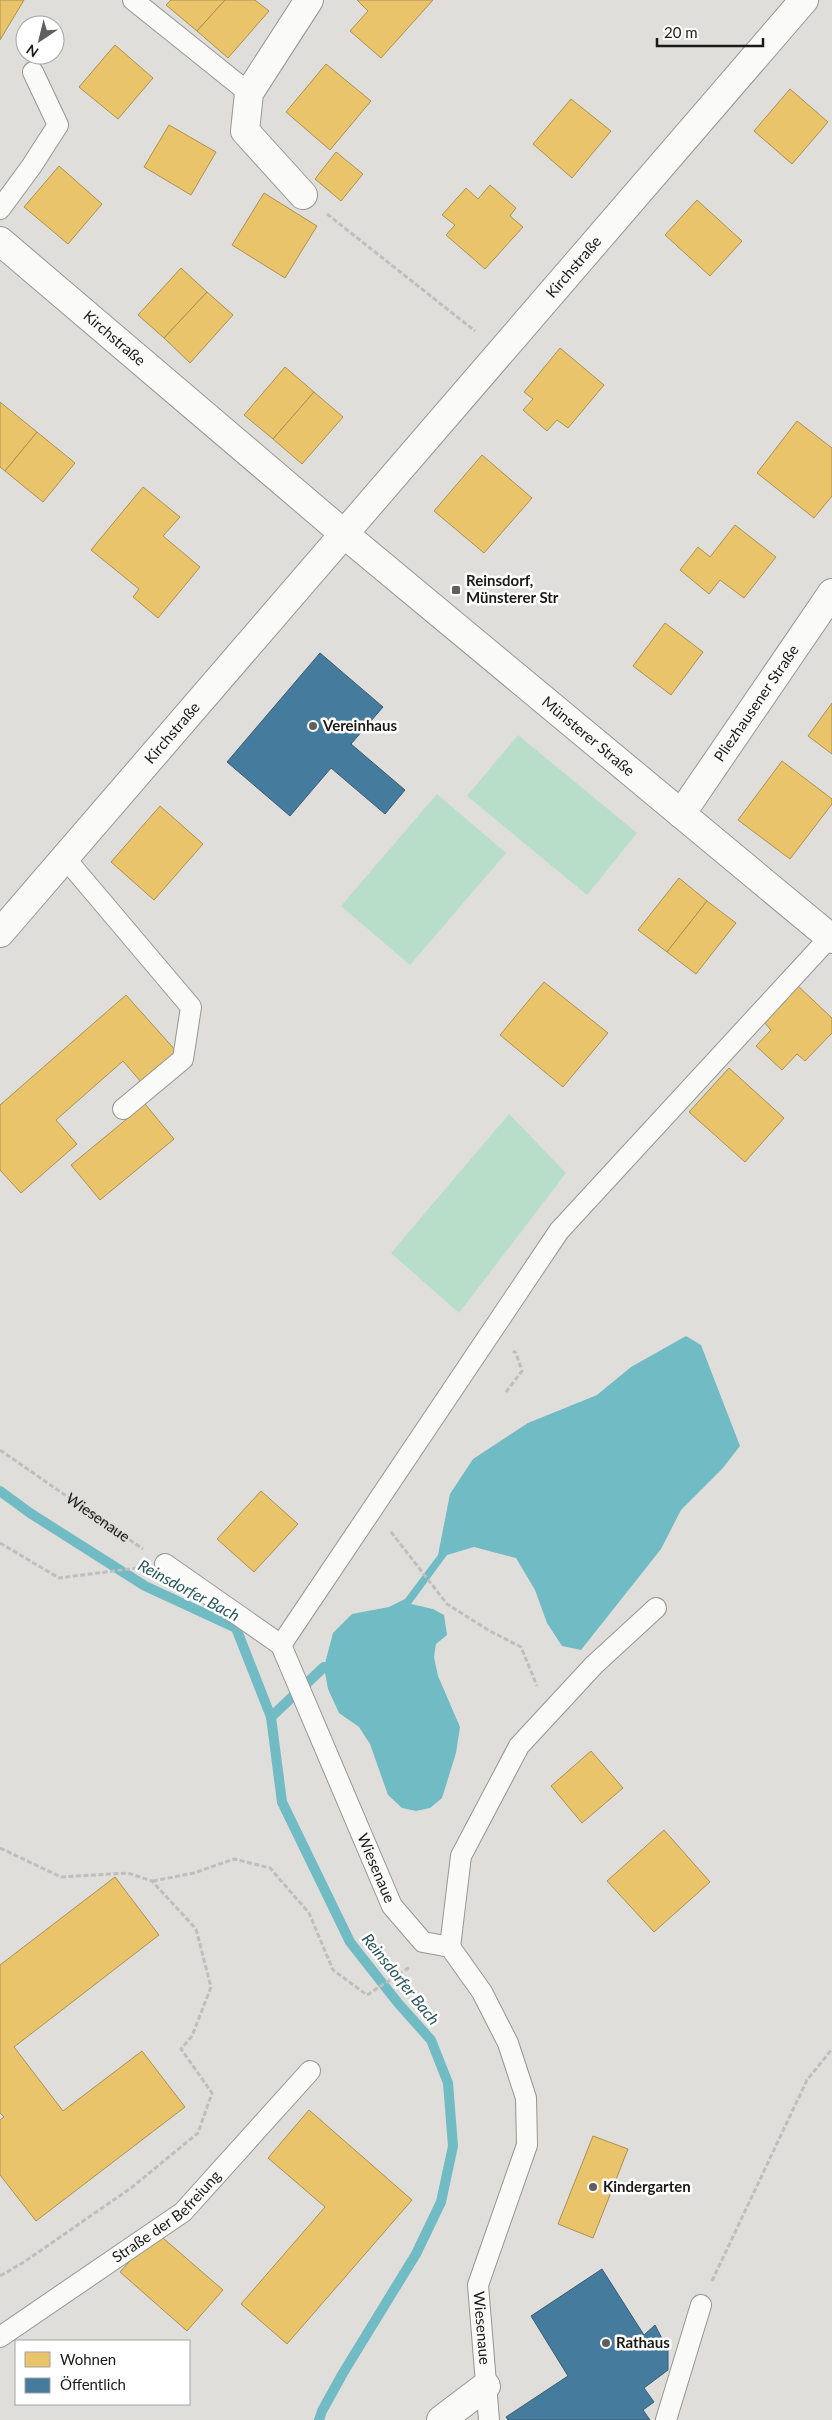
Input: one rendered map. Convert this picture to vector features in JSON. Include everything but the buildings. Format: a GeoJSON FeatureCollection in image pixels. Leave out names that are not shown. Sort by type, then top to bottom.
{"type":"FeatureCollection","features":[{"type":"Feature","properties":{"kind":"street"},"geometry":{"type":"LineString","coordinates":[[303,195],[245,132],[249,93],[309,0]]}},
{"type":"Feature","properties":{"kind":"street","name":"Kirchstraße"},"geometry":{"type":"LineString","coordinates":[[0,933],[159,751],[343,533],[804,0]]}},
{"type":"Feature","properties":{"kind":"street","name":"Kirchstraße"},"geometry":{"type":"LineString","coordinates":[[0,241],[343,533]]}},
{"type":"Feature","properties":{"kind":"street","name":"Münsterer Straße"},"geometry":{"type":"LineString","coordinates":[[343,533],[831,938]]}},
{"type":"Feature","properties":{"kind":"street","name":"Pliezhausener Straße"},"geometry":{"type":"LineString","coordinates":[[681,814],[832,593]]}},
{"type":"Feature","properties":{"kind":"street","name":"Wiesenaue"},"geometry":{"type":"LineString","coordinates":[[441,2420],[486,2386]]}},
{"type":"Feature","properties":{"kind":"lane"},"geometry":{"type":"LineString","coordinates":[[133,0],[249,93]]}},
{"type":"Feature","properties":{"kind":"lane"},"geometry":{"type":"LineString","coordinates":[[0,209],[31,167],[58,124],[34,72]]}},
{"type":"Feature","properties":{"kind":"lane"},"geometry":{"type":"LineString","coordinates":[[65,858],[191,1008],[183,1059],[123,1109]]}},
{"type":"Feature","properties":{"kind":"lane"},"geometry":{"type":"LineString","coordinates":[[165,1564],[281,1646],[559,1231],[831,938]]}},
{"type":"Feature","properties":{"kind":"lane"},"geometry":{"type":"LineString","coordinates":[[450,1946],[461,1856],[519,1746],[594,1665],[656,1608]]}},
{"type":"Feature","properties":{"kind":"lane","name":"Wiesenaue"},"geometry":{"type":"LineString","coordinates":[[281,1646],[392,1906],[423,1942],[450,1946],[482,1992],[503,2034],[526,2098],[526,2145],[478,2285],[489,2420]]}},
{"type":"Feature","properties":{"kind":"lane","name":"Straße der Befreiung"},"geometry":{"type":"LineString","coordinates":[[0,2337],[183,2212],[310,2071]]}},
{"type":"Feature","properties":{"kind":"lane"},"geometry":{"type":"LineString","coordinates":[[666,2420],[701,2306]]}},
{"type":"Feature","properties":{"kind":"path"},"geometry":{"type":"LineString","coordinates":[[303,195],[500,351]]}},
{"type":"Feature","properties":{"kind":"path"},"geometry":{"type":"LineString","coordinates":[[489,1335],[516,1353],[522,1371],[506,1392]]}},
{"type":"Feature","properties":{"kind":"path","name":"Wiesenaue"},"geometry":{"type":"LineString","coordinates":[[0,1450],[165,1564]]}},
{"type":"Feature","properties":{"kind":"path"},"geometry":{"type":"LineString","coordinates":[[374,1508],[447,1604],[488,1630],[521,1647],[548,1714]]}},
{"type":"Feature","properties":{"kind":"path"},"geometry":{"type":"LineString","coordinates":[[0,1543],[58,1578],[142,1568]]}},
{"type":"Feature","properties":{"kind":"path"},"geometry":{"type":"LineString","coordinates":[[0,1848],[60,1878],[128,1873],[152,1881],[194,1874],[234,1859],[270,1868],[309,1913],[333,1970],[367,1995],[372,1989],[390,1978]]}},
{"type":"Feature","properties":{"kind":"path"},"geometry":{"type":"LineString","coordinates":[[0,2276],[24,2262],[130,2188],[198,2133],[212,2093],[182,2049],[192,2036],[211,1987],[196,1929],[152,1881]]}},
{"type":"Feature","properties":{"kind":"path"},"geometry":{"type":"LineString","coordinates":[[701,2306],[807,2080],[832,2049]]}},
{"type":"Feature","properties":{"kind":"green space"},"geometry":{"type":"Polygon","coordinates":[[[518,735],[637,833],[587,895],[467,796],[518,735]]]}},
{"type":"Feature","properties":{"kind":"green space"},"geometry":{"type":"Polygon","coordinates":[[[437,794],[506,853],[410,965],[341,906],[437,794]]]}},
{"type":"Feature","properties":{"kind":"green space"},"geometry":{"type":"Polygon","coordinates":[[[509,1114],[566,1173],[459,1313],[391,1253],[509,1114]]]}},
{"type":"Feature","properties":{"kind":"water"},"geometry":{"type":"Polygon","coordinates":[[[686,1336],[701,1345],[740,1446],[722,1469],[681,1510],[661,1549],[581,1650],[562,1646],[547,1623],[535,1590],[516,1558],[474,1547],[447,1555],[411,1604],[433,1609],[444,1615],[447,1635],[436,1644],[434,1657],[438,1676],[460,1727],[456,1753],[442,1798],[430,1808],[416,1811],[402,1808],[388,1795],[370,1744],[359,1727],[339,1713],[328,1689],[324,1667],[333,1633],[352,1614],[389,1607],[405,1599],[438,1555],[450,1494],[473,1459],[528,1423],[597,1395],[631,1367],[686,1336]]]}},
{"type":"Feature","properties":{"kind":"waterway","name":"Reinsdorfer Bach"},"geometry":{"type":"LineString","coordinates":[[0,1491],[30,1513],[145,1586],[236,1628],[271,1717],[282,1802],[350,1942],[398,2003],[431,2040],[448,2083],[453,2146],[441,2202],[416,2254],[343,2373],[319,2420]]}},
{"type":"Feature","properties":{"kind":"waterway","name":"Reinsdorfer Bach"},"geometry":{"type":"LineString","coordinates":[[271,1717],[324,1667]]}},
{"type":"Feature","properties":{"kind":"place","name":"Reinsdorf, Münsterer Str"},"geometry":{"type":"Point","coordinates":[456,590]}},
{"type":"Feature","properties":{"kind":"place","name":"Vereinhaus"},"geometry":{"type":"Point","coordinates":[313,726]}},
{"type":"Feature","properties":{"kind":"place","name":"Kindergarten"},"geometry":{"type":"Point","coordinates":[593,2187]}},
{"type":"Feature","properties":{"kind":"place","name":"Rathaus"},"geometry":{"type":"Point","coordinates":[606,2343]}}]}
